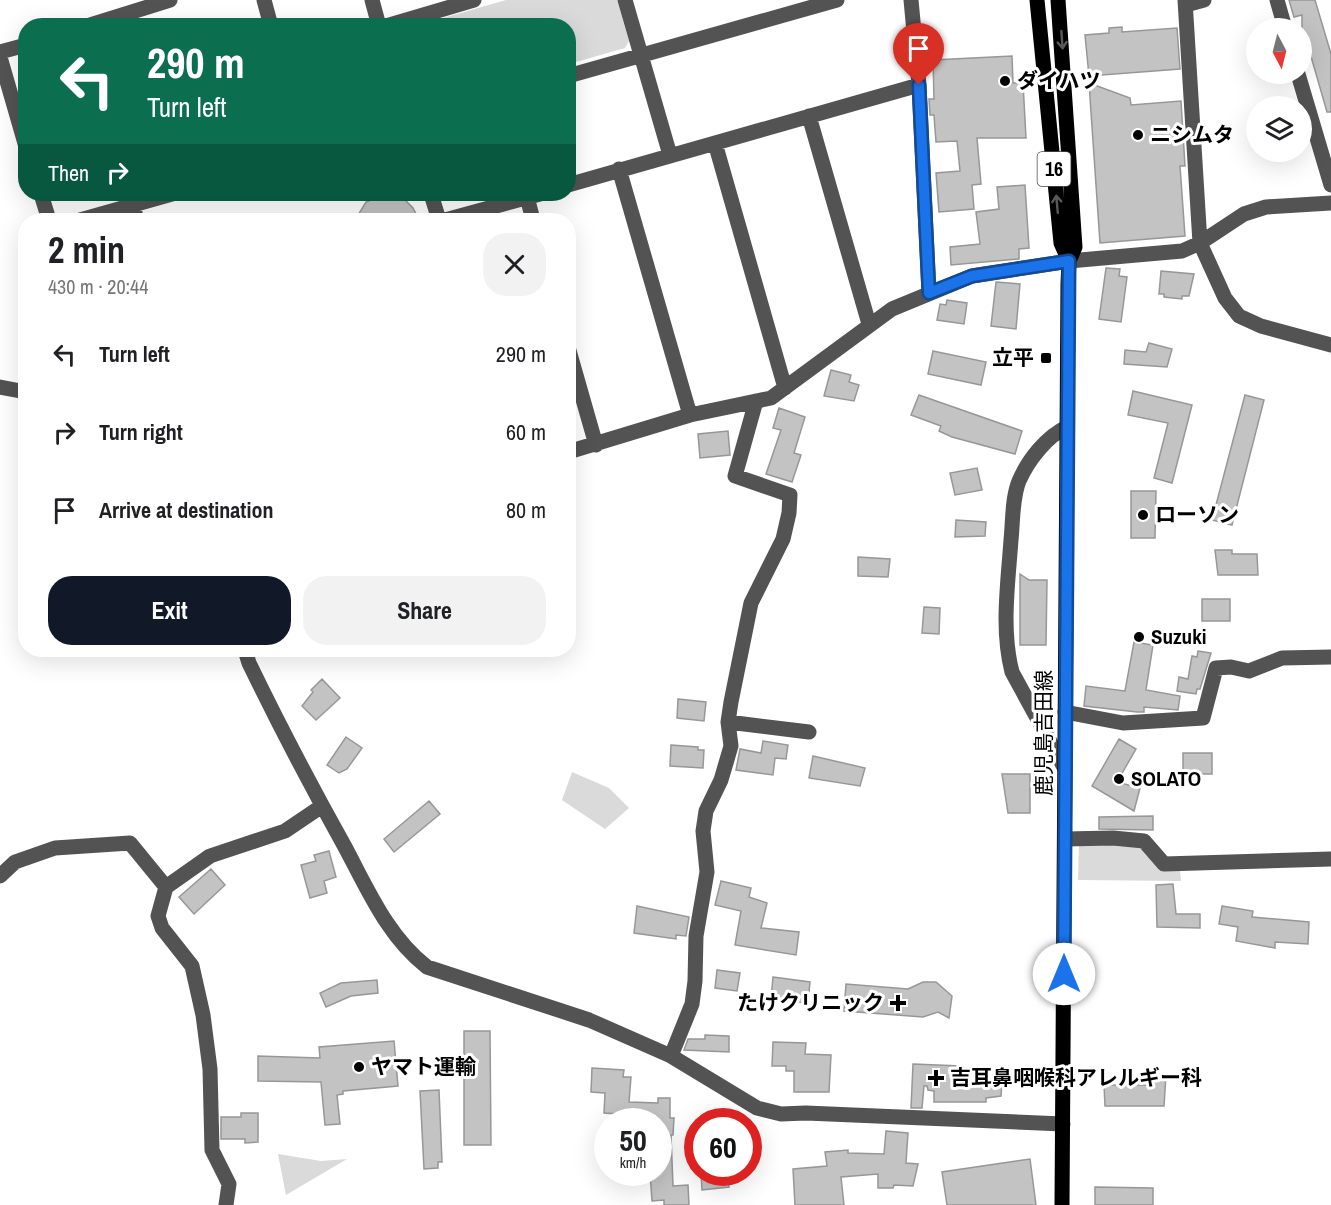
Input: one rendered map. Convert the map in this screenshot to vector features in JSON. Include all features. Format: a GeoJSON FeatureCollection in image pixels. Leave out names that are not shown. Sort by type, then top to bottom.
{"type":"FeatureCollection","features":[{"type":"Feature","properties":{"kind":"main road","name":"鹿児島吉田線"},"geometry":{"type":"LineString","coordinates":[[1037,0],[1062,249],[1069,261]]}},
{"type":"Feature","properties":{"kind":"main road","name":"鹿児島吉田線"},"geometry":{"type":"LineString","coordinates":[[1058,0],[1075,242],[1069,261],[1062,1205]]}},
{"type":"Feature","properties":{"kind":"street"},"geometry":{"type":"LineString","coordinates":[[113,18],[170,0]]}},
{"type":"Feature","properties":{"kind":"street"},"geometry":{"type":"LineString","coordinates":[[264,0],[269,18]]}},
{"type":"Feature","properties":{"kind":"street"},"geometry":{"type":"LineString","coordinates":[[372,0],[378,18]]}},
{"type":"Feature","properties":{"kind":"street"},"geometry":{"type":"LineString","coordinates":[[413,18],[474,0]]}},
{"type":"Feature","properties":{"kind":"street"},"geometry":{"type":"LineString","coordinates":[[625,0],[670,155]]}},
{"type":"Feature","properties":{"kind":"street"},"geometry":{"type":"LineString","coordinates":[[576,74],[837,0]]}},
{"type":"Feature","properties":{"kind":"street"},"geometry":{"type":"LineString","coordinates":[[911,0],[919,85],[929,293]]}},
{"type":"Feature","properties":{"kind":"street"},"geometry":{"type":"LineString","coordinates":[[1204,0],[1185,3],[1200,243],[1225,298],[1239,316],[1261,326],[1331,345]]}},
{"type":"Feature","properties":{"kind":"street"},"geometry":{"type":"LineString","coordinates":[[1276,0],[1282,18]]}},
{"type":"Feature","properties":{"kind":"street"},"geometry":{"type":"LineString","coordinates":[[0,52],[18,47]]}},
{"type":"Feature","properties":{"kind":"street"},"geometry":{"type":"LineString","coordinates":[[0,57],[18,119]]}},
{"type":"Feature","properties":{"kind":"street"},"geometry":{"type":"LineString","coordinates":[[1301,84],[1331,185]]}},
{"type":"Feature","properties":{"kind":"street"},"geometry":{"type":"LineString","coordinates":[[576,183],[919,85]]}},
{"type":"Feature","properties":{"kind":"street"},"geometry":{"type":"LineString","coordinates":[[808,116],[869,324]]}},
{"type":"Feature","properties":{"kind":"street"},"geometry":{"type":"LineString","coordinates":[[715,143],[785,388]]}},
{"type":"Feature","properties":{"kind":"street"},"geometry":{"type":"LineString","coordinates":[[619,170],[690,416]]}},
{"type":"Feature","properties":{"kind":"street"},"geometry":{"type":"LineString","coordinates":[[135,213],[158,201]]}},
{"type":"Feature","properties":{"kind":"street"},"geometry":{"type":"LineString","coordinates":[[471,213],[515,201]]}},
{"type":"Feature","properties":{"kind":"street"},"geometry":{"type":"LineString","coordinates":[[576,450],[690,416],[771,398],[891,309],[972,276],[1069,261],[1182,251],[1200,243],[1244,214],[1266,207],[1331,203]]}},
{"type":"Feature","properties":{"kind":"street"},"geometry":{"type":"LineString","coordinates":[[576,375],[596,445]]}},
{"type":"Feature","properties":{"kind":"street"},"geometry":{"type":"LineString","coordinates":[[0,387],[18,390]]}},
{"type":"Feature","properties":{"kind":"street"},"geometry":{"type":"LineString","coordinates":[[671,1056],[693,993],[697,963],[696,936],[707,872],[703,831],[706,811],[721,780],[731,746],[728,722],[751,603],[783,539],[789,513],[790,495],[735,476],[756,401]]}},
{"type":"Feature","properties":{"kind":"street"},"geometry":{"type":"LineString","coordinates":[[1065,768],[1012,672],[1008,655],[1006,602],[1014,508],[1019,481],[1053,434],[1067,427]]}},
{"type":"Feature","properties":{"kind":"street"},"geometry":{"type":"LineString","coordinates":[[247,657],[289,746],[388,925],[411,955],[427,968],[589,1020],[671,1056],[749,1103],[781,1114],[807,1113],[1063,1124]]}},
{"type":"Feature","properties":{"kind":"street"},"geometry":{"type":"LineString","coordinates":[[1065,712],[1123,723],[1203,718],[1216,668],[1231,667],[1249,671],[1282,658],[1331,657]]}},
{"type":"Feature","properties":{"kind":"street"},"geometry":{"type":"LineString","coordinates":[[728,722],[809,732]]}},
{"type":"Feature","properties":{"kind":"street"},"geometry":{"type":"LineString","coordinates":[[226,1205],[229,1184],[212,1150],[210,1069],[203,1015],[192,966],[162,928],[158,916],[166,887],[210,856],[285,831],[322,806]]}},
{"type":"Feature","properties":{"kind":"street"},"geometry":{"type":"LineString","coordinates":[[1065,839],[1113,838],[1144,842],[1164,864],[1331,859]]}},
{"type":"Feature","properties":{"kind":"street"},"geometry":{"type":"LineString","coordinates":[[0,876],[15,862],[55,848],[130,843],[166,887]]}},
{"type":"Feature","properties":{"kind":"shaded area"},"geometry":{"type":"Polygon","coordinates":[[[506,0],[617,0],[629,41],[625,48],[576,62],[576,18],[443,18],[506,0]]]}},
{"type":"Feature","properties":{"kind":"shaded area"},"geometry":{"type":"Polygon","coordinates":[[[572,772],[609,788],[629,808],[605,829],[562,800],[572,772]]]}},
{"type":"Feature","properties":{"kind":"shaded area"},"geometry":{"type":"Polygon","coordinates":[[[1079,843],[1142,843],[1180,870],[1181,881],[1078,880],[1079,843]]]}},
{"type":"Feature","properties":{"kind":"shaded area"},"geometry":{"type":"Polygon","coordinates":[[[278,1154],[321,1161],[347,1159],[286,1195],[278,1154]]]}},
{"type":"Feature","properties":{"kind":"building"},"geometry":{"type":"Polygon","coordinates":[[[1289,0],[1315,0],[1331,54],[1331,112],[1327,112],[1312,60],[1312,18],[1302,18],[1302,15],[1294,17],[1289,0]]]}},
{"type":"Feature","properties":{"kind":"building"},"geometry":{"type":"Polygon","coordinates":[[[1122,27],[1122,32],[1177,28],[1180,69],[1089,76],[1085,35],[1109,33],[1109,28],[1122,27]]]}},
{"type":"Feature","properties":{"kind":"building"},"geometry":{"type":"Polygon","coordinates":[[[1012,56],[1013,83],[1023,83],[1026,138],[977,138],[981,184],[972,185],[974,209],[939,212],[936,173],[960,171],[957,141],[936,142],[934,115],[930,115],[929,99],[934,99],[933,60],[1012,56]]]}},
{"type":"Feature","properties":{"kind":"building","name":"ニシムタ"},"geometry":{"type":"Polygon","coordinates":[[[1089,83],[1130,98],[1131,105],[1181,101],[1185,166],[1180,166],[1185,236],[1100,243],[1089,83]]]}},
{"type":"Feature","properties":{"kind":"building"},"geometry":{"type":"Polygon","coordinates":[[[1025,185],[1029,248],[1019,249],[1019,259],[951,265],[950,247],[980,244],[976,212],[999,209],[997,187],[1025,185]]]}},
{"type":"Feature","properties":{"kind":"building"},"geometry":{"type":"Polygon","coordinates":[[[406,201],[416,213],[359,213],[366,202],[406,201]]]}},
{"type":"Feature","properties":{"kind":"building"},"geometry":{"type":"Polygon","coordinates":[[[1106,268],[1120,269],[1119,276],[1127,277],[1121,322],[1099,319],[1106,268]]]}},
{"type":"Feature","properties":{"kind":"building"},"geometry":{"type":"Polygon","coordinates":[[[1161,271],[1194,274],[1189,296],[1182,296],[1182,299],[1164,297],[1164,294],[1159,294],[1161,271]]]}},
{"type":"Feature","properties":{"kind":"building"},"geometry":{"type":"Polygon","coordinates":[[[996,282],[1020,284],[1016,329],[991,326],[996,282]]]}},
{"type":"Feature","properties":{"kind":"building"},"geometry":{"type":"Polygon","coordinates":[[[947,300],[967,303],[964,324],[937,320],[940,304],[946,305],[947,300]]]}},
{"type":"Feature","properties":{"kind":"building"},"geometry":{"type":"Polygon","coordinates":[[[1149,343],[1172,349],[1167,367],[1124,364],[1125,350],[1146,352],[1149,343]]]}},
{"type":"Feature","properties":{"kind":"building"},"geometry":{"type":"Polygon","coordinates":[[[933,351],[986,362],[981,385],[928,374],[933,351]]]}},
{"type":"Feature","properties":{"kind":"building"},"geometry":{"type":"Polygon","coordinates":[[[831,370],[851,375],[849,382],[859,385],[854,401],[824,396],[831,370]]]}},
{"type":"Feature","properties":{"kind":"building"},"geometry":{"type":"Polygon","coordinates":[[[1133,391],[1192,405],[1172,483],[1154,478],[1168,423],[1128,415],[1133,391]]]}},
{"type":"Feature","properties":{"kind":"building"},"geometry":{"type":"Polygon","coordinates":[[[919,395],[1022,431],[1015,454],[952,437],[939,431],[941,426],[911,415],[919,395]]]}},
{"type":"Feature","properties":{"kind":"building"},"geometry":{"type":"Polygon","coordinates":[[[1245,395],[1264,400],[1232,525],[1212,520],[1245,395]]]}},
{"type":"Feature","properties":{"kind":"building"},"geometry":{"type":"Polygon","coordinates":[[[779,408],[805,417],[794,453],[801,455],[792,482],[766,474],[781,430],[773,428],[779,408]]]}},
{"type":"Feature","properties":{"kind":"building"},"geometry":{"type":"Polygon","coordinates":[[[728,431],[730,455],[700,458],[698,434],[728,431]]]}},
{"type":"Feature","properties":{"kind":"building"},"geometry":{"type":"Polygon","coordinates":[[[977,468],[982,490],[955,495],[950,473],[977,468]]]}},
{"type":"Feature","properties":{"kind":"building","name":"ローソン"},"geometry":{"type":"Polygon","coordinates":[[[1131,491],[1156,491],[1155,538],[1131,538],[1131,491]]]}},
{"type":"Feature","properties":{"kind":"building"},"geometry":{"type":"Polygon","coordinates":[[[956,520],[986,522],[985,536],[955,537],[956,520]]]}},
{"type":"Feature","properties":{"kind":"building"},"geometry":{"type":"Polygon","coordinates":[[[1215,550],[1232,550],[1232,554],[1257,554],[1258,575],[1218,575],[1215,550]]]}},
{"type":"Feature","properties":{"kind":"building"},"geometry":{"type":"Polygon","coordinates":[[[858,557],[890,559],[888,577],[858,576],[858,557]]]}},
{"type":"Feature","properties":{"kind":"building"},"geometry":{"type":"Polygon","coordinates":[[[1020,574],[1029,580],[1047,580],[1046,645],[1020,645],[1020,574]]]}},
{"type":"Feature","properties":{"kind":"building"},"geometry":{"type":"Polygon","coordinates":[[[1202,599],[1230,599],[1230,621],[1202,621],[1202,599]]]}},
{"type":"Feature","properties":{"kind":"building"},"geometry":{"type":"Polygon","coordinates":[[[924,607],[940,608],[939,634],[922,633],[924,607]]]}},
{"type":"Feature","properties":{"kind":"building"},"geometry":{"type":"Polygon","coordinates":[[[1134,642],[1153,645],[1146,690],[1180,696],[1178,710],[1144,707],[1144,712],[1137,712],[1084,706],[1086,686],[1125,691],[1134,642]]]}},
{"type":"Feature","properties":{"kind":"building"},"geometry":{"type":"Polygon","coordinates":[[[1198,651],[1211,653],[1200,689],[1197,689],[1196,694],[1177,691],[1179,677],[1188,679],[1192,656],[1197,657],[1198,651]]]}},
{"type":"Feature","properties":{"kind":"building"},"geometry":{"type":"Polygon","coordinates":[[[322,679],[340,698],[316,720],[302,706],[313,692],[311,690],[322,679]]]}},
{"type":"Feature","properties":{"kind":"building"},"geometry":{"type":"Polygon","coordinates":[[[678,699],[706,702],[704,721],[677,718],[678,699]]]}},
{"type":"Feature","properties":{"kind":"building"},"geometry":{"type":"Polygon","coordinates":[[[346,737],[362,748],[347,769],[339,773],[327,765],[346,737]]]}},
{"type":"Feature","properties":{"kind":"building"},"geometry":{"type":"Polygon","coordinates":[[[1119,739],[1136,749],[1117,782],[1140,788],[1134,811],[1092,786],[1119,739]]]}},
{"type":"Feature","properties":{"kind":"building"},"geometry":{"type":"Polygon","coordinates":[[[763,741],[788,745],[786,759],[775,758],[773,775],[736,770],[740,749],[761,753],[763,741]]]}},
{"type":"Feature","properties":{"kind":"building"},"geometry":{"type":"Polygon","coordinates":[[[671,745],[698,747],[698,750],[704,750],[703,768],[670,766],[671,745]]]}},
{"type":"Feature","properties":{"kind":"building"},"geometry":{"type":"Polygon","coordinates":[[[1183,753],[1212,753],[1212,774],[1183,774],[1183,753]]]}},
{"type":"Feature","properties":{"kind":"building"},"geometry":{"type":"Polygon","coordinates":[[[813,756],[865,768],[860,786],[809,778],[813,756]]]}},
{"type":"Feature","properties":{"kind":"building"},"geometry":{"type":"Polygon","coordinates":[[[1002,774],[1030,774],[1030,813],[1008,813],[1002,774]]]}},
{"type":"Feature","properties":{"kind":"building"},"geometry":{"type":"Polygon","coordinates":[[[429,801],[440,814],[394,852],[384,839],[429,801]]]}},
{"type":"Feature","properties":{"kind":"building"},"geometry":{"type":"Polygon","coordinates":[[[1153,816],[1153,830],[1099,829],[1099,817],[1153,816]]]}},
{"type":"Feature","properties":{"kind":"building"},"geometry":{"type":"Polygon","coordinates":[[[329,851],[336,877],[324,881],[327,893],[310,898],[301,865],[316,861],[314,855],[329,851]]]}},
{"type":"Feature","properties":{"kind":"building"},"geometry":{"type":"Polygon","coordinates":[[[211,869],[225,885],[194,914],[179,897],[211,869]]]}},
{"type":"Feature","properties":{"kind":"building"},"geometry":{"type":"Polygon","coordinates":[[[721,881],[751,888],[749,897],[767,903],[761,928],[799,932],[796,955],[735,945],[741,911],[715,905],[721,881]]]}},
{"type":"Feature","properties":{"kind":"building"},"geometry":{"type":"Polygon","coordinates":[[[1173,884],[1176,914],[1200,914],[1200,928],[1157,927],[1156,885],[1173,884]]]}},
{"type":"Feature","properties":{"kind":"building"},"geometry":{"type":"Polygon","coordinates":[[[637,906],[689,917],[686,936],[676,935],[676,939],[634,933],[637,906]]]}},
{"type":"Feature","properties":{"kind":"building"},"geometry":{"type":"Polygon","coordinates":[[[1222,906],[1253,911],[1252,917],[1309,922],[1308,944],[1275,942],[1275,948],[1236,941],[1238,927],[1219,924],[1222,906]]]}},
{"type":"Feature","properties":{"kind":"building"},"geometry":{"type":"Polygon","coordinates":[[[717,970],[740,973],[737,991],[715,988],[717,970]]]}},
{"type":"Feature","properties":{"kind":"building"},"geometry":{"type":"Polygon","coordinates":[[[773,977],[810,982],[808,1003],[771,999],[773,977]]]}},
{"type":"Feature","properties":{"kind":"building"},"geometry":{"type":"Polygon","coordinates":[[[377,980],[378,993],[351,996],[326,1007],[320,993],[341,983],[377,980]]]}},
{"type":"Feature","properties":{"kind":"building","name":"たけクリニック"},"geometry":{"type":"Polygon","coordinates":[[[923,982],[936,982],[952,996],[949,1018],[938,1012],[923,1017],[844,1011],[846,984],[908,989],[923,982]]]}},
{"type":"Feature","properties":{"kind":"building"},"geometry":{"type":"Polygon","coordinates":[[[464,1031],[490,1031],[491,1145],[464,1145],[464,1031]]]}},
{"type":"Feature","properties":{"kind":"building"},"geometry":{"type":"Polygon","coordinates":[[[705,1035],[729,1036],[729,1052],[684,1050],[688,1039],[705,1039],[705,1035]]]}},
{"type":"Feature","properties":{"kind":"building","name":"ヤマト運輸"},"geometry":{"type":"Polygon","coordinates":[[[394,1041],[398,1086],[343,1091],[343,1094],[337,1095],[340,1124],[325,1125],[321,1082],[258,1081],[258,1056],[320,1058],[319,1047],[394,1041]]]}},
{"type":"Feature","properties":{"kind":"building"},"geometry":{"type":"Polygon","coordinates":[[[773,1042],[806,1043],[805,1054],[831,1055],[829,1092],[794,1092],[794,1071],[786,1071],[786,1066],[772,1066],[773,1042]]]}},
{"type":"Feature","properties":{"kind":"building","name":"吉耳鼻咽喉科アレルギー科"},"geometry":{"type":"Polygon","coordinates":[[[913,1064],[961,1066],[961,1082],[1002,1083],[1001,1096],[986,1098],[986,1102],[934,1102],[934,1091],[924,1086],[922,1108],[911,1108],[913,1064]]]}},
{"type":"Feature","properties":{"kind":"building"},"geometry":{"type":"Polygon","coordinates":[[[592,1068],[624,1070],[623,1077],[631,1077],[629,1102],[658,1103],[658,1098],[670,1098],[670,1108],[604,1108],[605,1093],[591,1092],[592,1068]]]}},
{"type":"Feature","properties":{"kind":"building"},"geometry":{"type":"Polygon","coordinates":[[[1150,1073],[1166,1075],[1164,1106],[1105,1106],[1104,1085],[1148,1085],[1150,1073]]]}},
{"type":"Feature","properties":{"kind":"building"},"geometry":{"type":"Polygon","coordinates":[[[439,1090],[442,1162],[438,1162],[438,1168],[424,1169],[420,1091],[439,1090]]]}},
{"type":"Feature","properties":{"kind":"building"},"geometry":{"type":"Polygon","coordinates":[[[241,1113],[258,1113],[258,1142],[245,1143],[245,1139],[221,1139],[221,1117],[241,1117],[241,1113]]]}},
{"type":"Feature","properties":{"kind":"building"},"geometry":{"type":"Polygon","coordinates":[[[672,1118],[674,1118],[673,1135],[672,1118]]]}},
{"type":"Feature","properties":{"kind":"building"},"geometry":{"type":"Polygon","coordinates":[[[886,1131],[908,1133],[906,1163],[918,1164],[913,1186],[894,1185],[893,1188],[878,1188],[878,1174],[841,1177],[844,1205],[795,1205],[793,1169],[827,1166],[825,1152],[848,1150],[848,1153],[884,1154],[886,1131]]]}},
{"type":"Feature","properties":{"kind":"building"},"geometry":{"type":"Polygon","coordinates":[[[1030,1159],[1036,1205],[947,1205],[942,1172],[1030,1159]]]}},
{"type":"Feature","properties":{"kind":"building"},"geometry":{"type":"Polygon","coordinates":[[[672,1160],[673,1186],[688,1186],[689,1205],[664,1205],[664,1200],[652,1201],[651,1186],[672,1186],[672,1160]]]}},
{"type":"Feature","properties":{"kind":"building"},"geometry":{"type":"Polygon","coordinates":[[[702,1186],[729,1187],[702,1190],[702,1186]]]}},
{"type":"Feature","properties":{"kind":"building"},"geometry":{"type":"Polygon","coordinates":[[[1095,1187],[1153,1188],[1153,1205],[1095,1205],[1095,1187]]]}},
{"type":"Feature","properties":{"kind":"place","name":"ダイハツ"},"geometry":{"type":"Point","coordinates":[1005,81]}},
{"type":"Feature","properties":{"kind":"place","name":"ニシムタ"},"geometry":{"type":"Point","coordinates":[1138,135]}},
{"type":"Feature","properties":{"kind":"place","name":"立平"},"geometry":{"type":"Point","coordinates":[1046,358]}},
{"type":"Feature","properties":{"kind":"place","name":"ローソン"},"geometry":{"type":"Point","coordinates":[1143,515]}},
{"type":"Feature","properties":{"kind":"place","name":"Suzuki"},"geometry":{"type":"Point","coordinates":[1139,637]}},
{"type":"Feature","properties":{"kind":"place","name":"SOLATO"},"geometry":{"type":"Point","coordinates":[1119,779]}},
{"type":"Feature","properties":{"kind":"place","name":"たけクリニック"},"geometry":{"type":"Point","coordinates":[898,1003]}},
{"type":"Feature","properties":{"kind":"place","name":"ヤマト運輸"},"geometry":{"type":"Point","coordinates":[359,1067]}},
{"type":"Feature","properties":{"kind":"place","name":"吉耳鼻咽喉科アレルギー科"},"geometry":{"type":"Point","coordinates":[936,1078]}},
{"type":"Feature","properties":{"kind":"route"},"geometry":{"type":"LineString","coordinates":[[919,85],[929,293],[972,276],[1069,261],[1064,974]]}}]}
